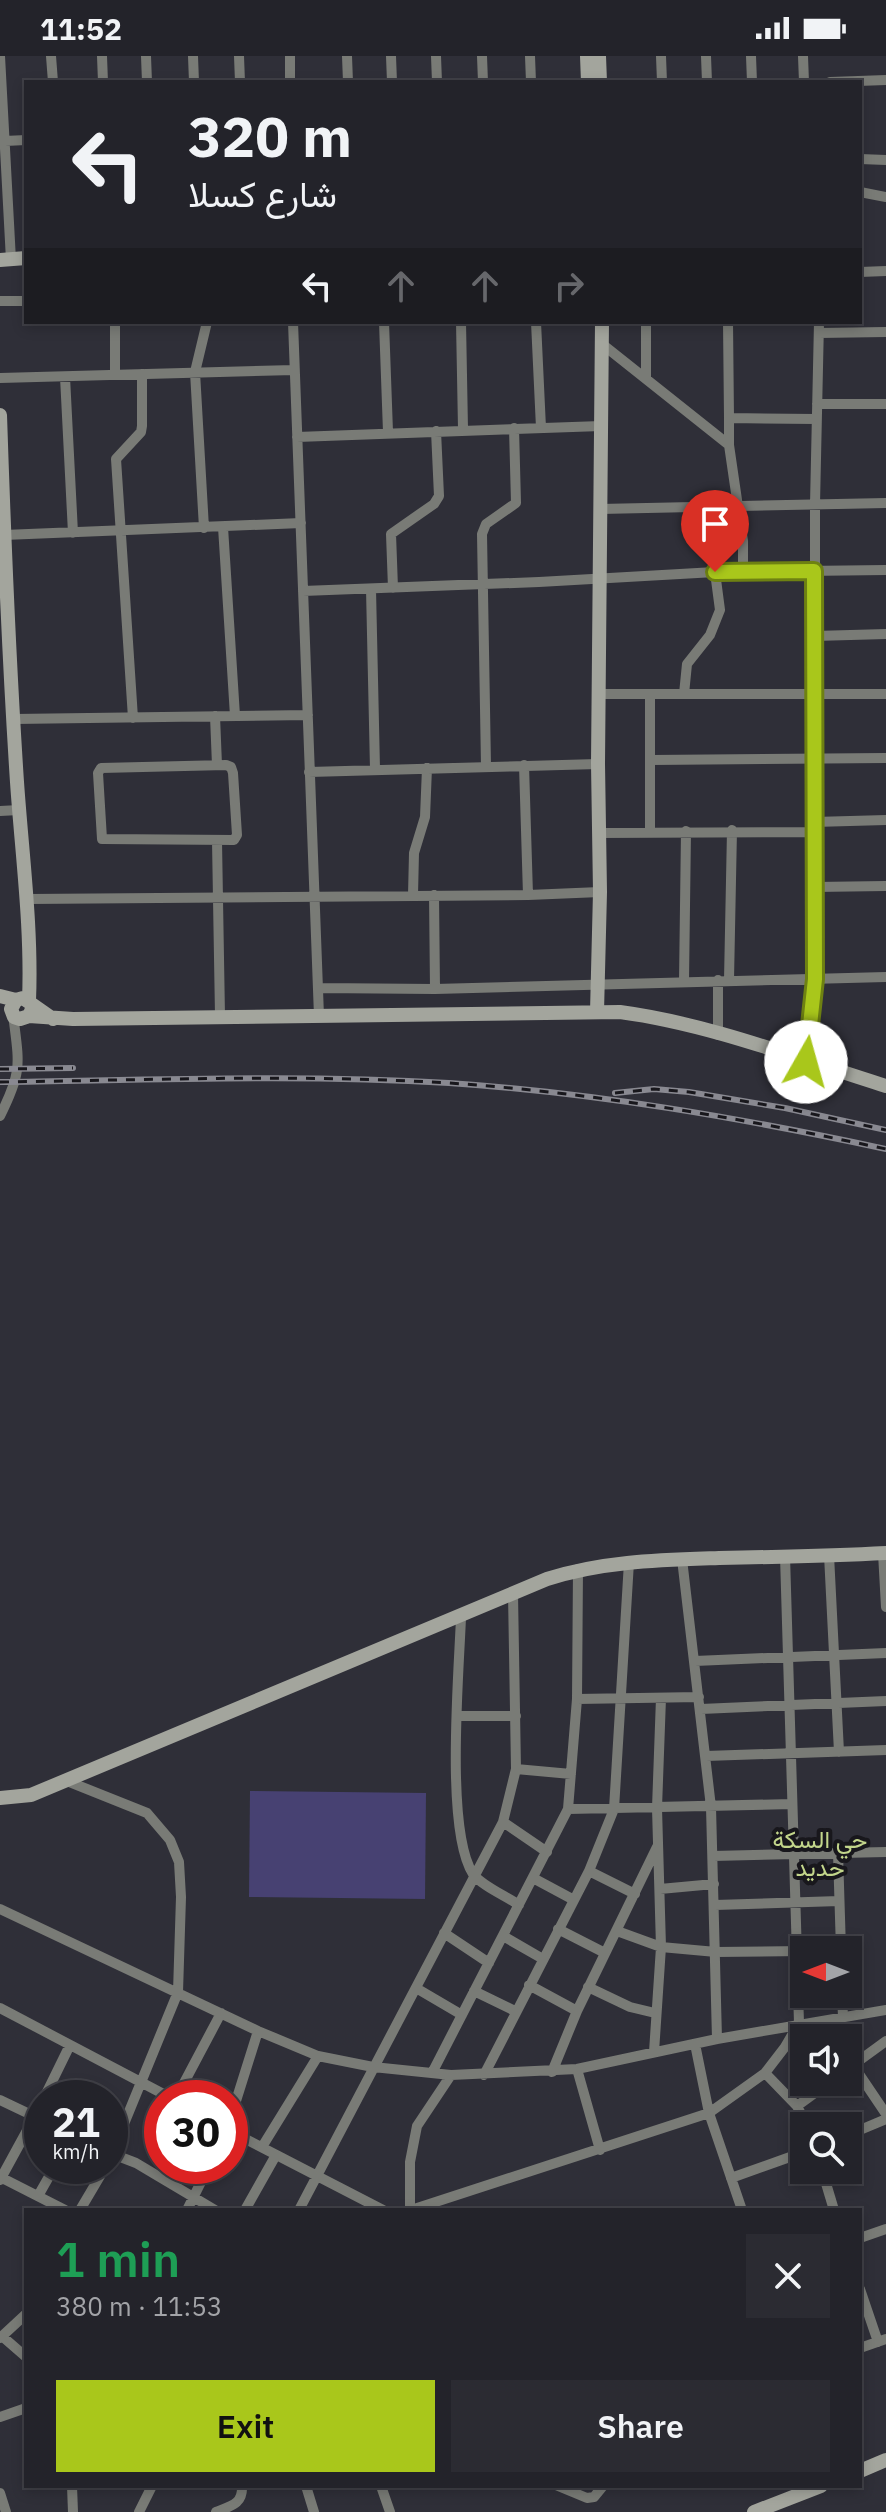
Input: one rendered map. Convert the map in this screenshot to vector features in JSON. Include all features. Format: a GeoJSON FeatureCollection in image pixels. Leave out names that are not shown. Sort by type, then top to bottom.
{"type":"FeatureCollection","features":[{"type":"Feature","properties":{"kind":"main road"},"geometry":{"type":"LineString","coordinates":[[587,56],[588,80]]}},
{"type":"Feature","properties":{"kind":"main road"},"geometry":{"type":"LineString","coordinates":[[599,56],[600,80]]}},
{"type":"Feature","properties":{"kind":"main road"},"geometry":{"type":"LineString","coordinates":[[597,1012],[602,324]]}},
{"type":"Feature","properties":{"kind":"main road"},"geometry":{"type":"LineString","coordinates":[[0,415],[5,645],[10,728],[28,899],[28,964],[19,1008]]}},
{"type":"Feature","properties":{"kind":"main road"},"geometry":{"type":"LineString","coordinates":[[0,996],[19,1008],[53,1019],[597,1012],[642,1015],[886,1086]]}},
{"type":"Feature","properties":{"kind":"main road"},"geometry":{"type":"LineString","coordinates":[[0,1798],[31,1795],[67,1781],[578,1569],[682,1559],[885,1553]]}},
{"type":"Feature","properties":{"kind":"main road"},"geometry":{"type":"LineString","coordinates":[[862,2470],[886,2460]]}},
{"type":"Feature","properties":{"kind":"main road"},"geometry":{"type":"LineString","coordinates":[[754,2512],[816,2488]]}},
{"type":"Feature","properties":{"kind":"street"},"geometry":{"type":"LineString","coordinates":[[0,56],[12,259]]}},
{"type":"Feature","properties":{"kind":"street"},"geometry":{"type":"LineString","coordinates":[[51,56],[53,80]]}},
{"type":"Feature","properties":{"kind":"street"},"geometry":{"type":"LineString","coordinates":[[102,56],[103,80]]}},
{"type":"Feature","properties":{"kind":"street"},"geometry":{"type":"LineString","coordinates":[[146,56],[147,80]]}},
{"type":"Feature","properties":{"kind":"street"},"geometry":{"type":"LineString","coordinates":[[193,56],[194,80]]}},
{"type":"Feature","properties":{"kind":"street"},"geometry":{"type":"LineString","coordinates":[[239,56],[240,80]]}},
{"type":"Feature","properties":{"kind":"street"},"geometry":{"type":"LineString","coordinates":[[290,56],[290,80]]}},
{"type":"Feature","properties":{"kind":"street"},"geometry":{"type":"LineString","coordinates":[[347,56],[348,80]]}},
{"type":"Feature","properties":{"kind":"street"},"geometry":{"type":"LineString","coordinates":[[391,56],[392,80]]}},
{"type":"Feature","properties":{"kind":"street"},"geometry":{"type":"LineString","coordinates":[[436,56],[437,80]]}},
{"type":"Feature","properties":{"kind":"street"},"geometry":{"type":"LineString","coordinates":[[482,56],[483,80]]}},
{"type":"Feature","properties":{"kind":"street"},"geometry":{"type":"LineString","coordinates":[[530,56],[531,80]]}},
{"type":"Feature","properties":{"kind":"street"},"geometry":{"type":"LineString","coordinates":[[661,56],[662,80]]}},
{"type":"Feature","properties":{"kind":"street"},"geometry":{"type":"LineString","coordinates":[[706,56],[707,80]]}},
{"type":"Feature","properties":{"kind":"street"},"geometry":{"type":"LineString","coordinates":[[751,56],[752,80]]}},
{"type":"Feature","properties":{"kind":"street"},"geometry":{"type":"LineString","coordinates":[[803,56],[804,80]]}},
{"type":"Feature","properties":{"kind":"street"},"geometry":{"type":"LineString","coordinates":[[862,81],[886,80]]}},
{"type":"Feature","properties":{"kind":"street"},"geometry":{"type":"LineString","coordinates":[[5,141],[24,140]]}},
{"type":"Feature","properties":{"kind":"street"},"geometry":{"type":"LineString","coordinates":[[862,159],[886,160]]}},
{"type":"Feature","properties":{"kind":"street"},"geometry":{"type":"LineString","coordinates":[[862,192],[886,197]]}},
{"type":"Feature","properties":{"kind":"street"},"geometry":{"type":"LineString","coordinates":[[862,272],[886,271]]}},
{"type":"Feature","properties":{"kind":"street"},"geometry":{"type":"LineString","coordinates":[[0,301],[24,301]]}},
{"type":"Feature","properties":{"kind":"street"},"geometry":{"type":"LineString","coordinates":[[115,324],[115,374]]}},
{"type":"Feature","properties":{"kind":"street"},"geometry":{"type":"LineString","coordinates":[[204,528],[195,372],[207,324]]}},
{"type":"Feature","properties":{"kind":"street"},"geometry":{"type":"LineString","coordinates":[[293,324],[319,1016]]}},
{"type":"Feature","properties":{"kind":"street"},"geometry":{"type":"LineString","coordinates":[[384,324],[388,432]]}},
{"type":"Feature","properties":{"kind":"street"},"geometry":{"type":"LineString","coordinates":[[461,324],[463,429]]}},
{"type":"Feature","properties":{"kind":"street"},"geometry":{"type":"LineString","coordinates":[[536,324],[541,428]]}},
{"type":"Feature","properties":{"kind":"street"},"geometry":{"type":"LineString","coordinates":[[646,324],[646,377]]}},
{"type":"Feature","properties":{"kind":"street"},"geometry":{"type":"LineString","coordinates":[[728,324],[729,445],[743,572]]}},
{"type":"Feature","properties":{"kind":"street"},"geometry":{"type":"LineString","coordinates":[[806,1062],[815,979],[814,571],[819,327],[886,332]]}},
{"type":"Feature","properties":{"kind":"street"},"geometry":{"type":"LineString","coordinates":[[602,344],[729,445]]}},
{"type":"Feature","properties":{"kind":"street"},"geometry":{"type":"LineString","coordinates":[[0,378],[294,370]]}},
{"type":"Feature","properties":{"kind":"street"},"geometry":{"type":"LineString","coordinates":[[133,718],[116,459],[141,432],[142,374]]}},
{"type":"Feature","properties":{"kind":"street"},"geometry":{"type":"LineString","coordinates":[[65,377],[73,533]]}},
{"type":"Feature","properties":{"kind":"street"},"geometry":{"type":"LineString","coordinates":[[817,404],[886,404]]}},
{"type":"Feature","properties":{"kind":"street"},"geometry":{"type":"LineString","coordinates":[[729,418],[816,419]]}},
{"type":"Feature","properties":{"kind":"street"},"geometry":{"type":"LineString","coordinates":[[297,437],[601,426]]}},
{"type":"Feature","properties":{"kind":"street"},"geometry":{"type":"LineString","coordinates":[[486,766],[483,529],[516,503],[514,428]]}},
{"type":"Feature","properties":{"kind":"street"},"geometry":{"type":"LineString","coordinates":[[393,588],[391,534],[434,504],[439,496],[436,431]]}},
{"type":"Feature","properties":{"kind":"street"},"geometry":{"type":"LineString","coordinates":[[600,509],[886,503]]}},
{"type":"Feature","properties":{"kind":"street"},"geometry":{"type":"LineString","coordinates":[[4,535],[301,523]]}},
{"type":"Feature","properties":{"kind":"street"},"geometry":{"type":"LineString","coordinates":[[223,527],[235,716]]}},
{"type":"Feature","properties":{"kind":"street"},"geometry":{"type":"LineString","coordinates":[[303,591],[715,572],[886,570]]}},
{"type":"Feature","properties":{"kind":"street"},"geometry":{"type":"LineString","coordinates":[[684,694],[687,664],[710,635],[720,610],[715,572]]}},
{"type":"Feature","properties":{"kind":"street"},"geometry":{"type":"LineString","coordinates":[[371,589],[375,769]]}},
{"type":"Feature","properties":{"kind":"street"},"geometry":{"type":"LineString","coordinates":[[815,636],[886,634]]}},
{"type":"Feature","properties":{"kind":"street"},"geometry":{"type":"LineString","coordinates":[[599,694],[886,694]]}},
{"type":"Feature","properties":{"kind":"street"},"geometry":{"type":"LineString","coordinates":[[650,694],[650,831]]}},
{"type":"Feature","properties":{"kind":"street"},"geometry":{"type":"LineString","coordinates":[[10,728],[133,718],[308,715]]}},
{"type":"Feature","properties":{"kind":"street"},"geometry":{"type":"LineString","coordinates":[[215,716],[217,765]]}},
{"type":"Feature","properties":{"kind":"street"},"geometry":{"type":"LineString","coordinates":[[651,760],[886,758]]}},
{"type":"Feature","properties":{"kind":"street"},"geometry":{"type":"LineString","coordinates":[[309,772],[598,764]]}},
{"type":"Feature","properties":{"kind":"street"},"geometry":{"type":"LineString","coordinates":[[226,765],[233,769],[237,835],[234,840],[217,841],[104,841],[101,837],[98,773],[103,767],[226,765]]}},
{"type":"Feature","properties":{"kind":"street"},"geometry":{"type":"LineString","coordinates":[[524,765],[528,895]]}},
{"type":"Feature","properties":{"kind":"street"},"geometry":{"type":"LineString","coordinates":[[413,895],[414,853],[425,817],[427,768]]}},
{"type":"Feature","properties":{"kind":"street"},"geometry":{"type":"LineString","coordinates":[[0,811],[19,810]]}},
{"type":"Feature","properties":{"kind":"street"},"geometry":{"type":"LineString","coordinates":[[598,833],[814,827],[886,820]]}},
{"type":"Feature","properties":{"kind":"street"},"geometry":{"type":"LineString","coordinates":[[718,1035],[732,830]]}},
{"type":"Feature","properties":{"kind":"street"},"geometry":{"type":"LineString","coordinates":[[684,981],[686,831]]}},
{"type":"Feature","properties":{"kind":"street"},"geometry":{"type":"LineString","coordinates":[[217,841],[220,1016]]}},
{"type":"Feature","properties":{"kind":"street"},"geometry":{"type":"LineString","coordinates":[[815,887],[886,886]]}},
{"type":"Feature","properties":{"kind":"street"},"geometry":{"type":"LineString","coordinates":[[28,899],[600,892]]}},
{"type":"Feature","properties":{"kind":"street"},"geometry":{"type":"LineString","coordinates":[[434,895],[435,989]]}},
{"type":"Feature","properties":{"kind":"street"},"geometry":{"type":"LineString","coordinates":[[318,988],[435,989],[886,977]]}},
{"type":"Feature","properties":{"kind":"street"},"geometry":{"type":"LineString","coordinates":[[0,1116],[17,1081],[19,1008]]}},
{"type":"Feature","properties":{"kind":"street"},"geometry":{"type":"LineString","coordinates":[[885,1553],[886,1607]]}},
{"type":"Feature","properties":{"kind":"street"},"geometry":{"type":"LineString","coordinates":[[829,1555],[839,1752]]}},
{"type":"Feature","properties":{"kind":"street"},"geometry":{"type":"LineString","coordinates":[[785,1556],[798,1936]]}},
{"type":"Feature","properties":{"kind":"street"},"geometry":{"type":"LineString","coordinates":[[682,1559],[711,1807],[717,2039]]}},
{"type":"Feature","properties":{"kind":"street"},"geometry":{"type":"LineString","coordinates":[[484,2075],[589,1871],[614,1809],[629,1562]]}},
{"type":"Feature","properties":{"kind":"street"},"geometry":{"type":"LineString","coordinates":[[432,2073],[568,1809],[577,1699],[578,1569]]}},
{"type":"Feature","properties":{"kind":"street"},"geometry":{"type":"LineString","coordinates":[[300,2208],[503,1822],[516,1769],[513,1594]]}},
{"type":"Feature","properties":{"kind":"street"},"geometry":{"type":"LineString","coordinates":[[461,1617],[457,1779],[462,1844],[475,1876],[519,1905]]}},
{"type":"Feature","properties":{"kind":"street"},"geometry":{"type":"LineString","coordinates":[[695,1661],[886,1653]]}},
{"type":"Feature","properties":{"kind":"street"},"geometry":{"type":"LineString","coordinates":[[577,1699],[661,1698],[700,1703],[789,1705],[886,1701]]}},
{"type":"Feature","properties":{"kind":"street"},"geometry":{"type":"LineString","coordinates":[[654,2052],[661,1947],[657,1808],[661,1698]]}},
{"type":"Feature","properties":{"kind":"street"},"geometry":{"type":"LineString","coordinates":[[458,1716],[516,1716]]}},
{"type":"Feature","properties":{"kind":"street"},"geometry":{"type":"LineString","coordinates":[[706,1756],[886,1750]]}},
{"type":"Feature","properties":{"kind":"street"},"geometry":{"type":"LineString","coordinates":[[516,1769],[571,1774]]}},
{"type":"Feature","properties":{"kind":"street"},"geometry":{"type":"LineString","coordinates":[[67,1781],[147,1813],[170,1840],[179,1862],[178,1992],[128,2113]]}},
{"type":"Feature","properties":{"kind":"street"},"geometry":{"type":"LineString","coordinates":[[568,1809],[792,1804]]}},
{"type":"Feature","properties":{"kind":"street"},"geometry":{"type":"LineString","coordinates":[[503,1822],[547,1852]]}},
{"type":"Feature","properties":{"kind":"street"},"geometry":{"type":"LineString","coordinates":[[552,2072],[588,1987],[658,1845]]}},
{"type":"Feature","properties":{"kind":"street"},"geometry":{"type":"LineString","coordinates":[[713,1856],[886,1852]]}},
{"type":"Feature","properties":{"kind":"street"},"geometry":{"type":"LineString","coordinates":[[838,1853],[840,1936]]}},
{"type":"Feature","properties":{"kind":"street"},"geometry":{"type":"LineString","coordinates":[[589,1871],[635,1894]]}},
{"type":"Feature","properties":{"kind":"street"},"geometry":{"type":"LineString","coordinates":[[533,1878],[574,1900]]}},
{"type":"Feature","properties":{"kind":"street"},"geometry":{"type":"LineString","coordinates":[[660,1889],[714,1884]]}},
{"type":"Feature","properties":{"kind":"street"},"geometry":{"type":"LineString","coordinates":[[715,1905],[839,1901]]}},
{"type":"Feature","properties":{"kind":"street"},"geometry":{"type":"LineString","coordinates":[[0,1909],[258,2031],[318,2056],[373,2067],[451,2075],[552,2072],[799,2023],[886,2010]]}},
{"type":"Feature","properties":{"kind":"street"},"geometry":{"type":"LineString","coordinates":[[558,1929],[605,1953]]}},
{"type":"Feature","properties":{"kind":"street"},"geometry":{"type":"LineString","coordinates":[[617,1931],[661,1947],[716,1952],[790,1951]]}},
{"type":"Feature","properties":{"kind":"street"},"geometry":{"type":"LineString","coordinates":[[444,1933],[489,1963]]}},
{"type":"Feature","properties":{"kind":"street"},"geometry":{"type":"LineString","coordinates":[[503,1936],[543,1959]]}},
{"type":"Feature","properties":{"kind":"street"},"geometry":{"type":"LineString","coordinates":[[529,1985],[577,2011]]}},
{"type":"Feature","properties":{"kind":"street"},"geometry":{"type":"LineString","coordinates":[[588,1987],[630,2007],[655,2013]]}},
{"type":"Feature","properties":{"kind":"street"},"geometry":{"type":"LineString","coordinates":[[416,1988],[462,2015]]}},
{"type":"Feature","properties":{"kind":"street"},"geometry":{"type":"LineString","coordinates":[[474,1991],[515,2011]]}},
{"type":"Feature","properties":{"kind":"street"},"geometry":{"type":"LineString","coordinates":[[416,2208],[709,2113],[765,2073],[799,2023],[799,2008]]}},
{"type":"Feature","properties":{"kind":"street"},"geometry":{"type":"LineString","coordinates":[[843,2008],[845,2024]]}},
{"type":"Feature","properties":{"kind":"street"},"geometry":{"type":"LineString","coordinates":[[0,2026],[3,2010],[69,2047],[144,2083]]}},
{"type":"Feature","properties":{"kind":"street"},"geometry":{"type":"LineString","coordinates":[[183,2080],[221,2013]]}},
{"type":"Feature","properties":{"kind":"street"},"geometry":{"type":"LineString","coordinates":[[243,2080],[258,2031]]}},
{"type":"Feature","properties":{"kind":"street"},"geometry":{"type":"LineString","coordinates":[[862,2059],[886,2041]]}},
{"type":"Feature","properties":{"kind":"street"},"geometry":{"type":"LineString","coordinates":[[695,2044],[709,2113],[741,2208]]}},
{"type":"Feature","properties":{"kind":"street"},"geometry":{"type":"LineString","coordinates":[[53,2080],[69,2047]]}},
{"type":"Feature","properties":{"kind":"street"},"geometry":{"type":"LineString","coordinates":[[262,2147],[318,2056]]}},
{"type":"Feature","properties":{"kind":"street"},"geometry":{"type":"LineString","coordinates":[[577,2069],[600,2150]]}},
{"type":"Feature","properties":{"kind":"street"},"geometry":{"type":"LineString","coordinates":[[765,2073],[800,2112]]}},
{"type":"Feature","properties":{"kind":"street"},"geometry":{"type":"LineString","coordinates":[[410,2208],[410,2162],[417,2126],[451,2075]]}},
{"type":"Feature","properties":{"kind":"street"},"geometry":{"type":"LineString","coordinates":[[862,2082],[886,2116],[862,2128]]}},
{"type":"Feature","properties":{"kind":"street"},"geometry":{"type":"LineString","coordinates":[[797,2106],[811,2096]]}},
{"type":"Feature","properties":{"kind":"street"},"geometry":{"type":"LineString","coordinates":[[0,2100],[24,2112]]}},
{"type":"Feature","properties":{"kind":"street"},"geometry":{"type":"LineString","coordinates":[[248,2140],[379,2208]]}},
{"type":"Feature","properties":{"kind":"street"},"geometry":{"type":"LineString","coordinates":[[24,2142],[1,2178],[61,2208]]}},
{"type":"Feature","properties":{"kind":"street"},"geometry":{"type":"LineString","coordinates":[[246,2208],[276,2155]]}},
{"type":"Feature","properties":{"kind":"street"},"geometry":{"type":"LineString","coordinates":[[731,2178],[790,2157]]}},
{"type":"Feature","properties":{"kind":"street"},"geometry":{"type":"LineString","coordinates":[[128,2160],[212,2208]]}},
{"type":"Feature","properties":{"kind":"street"},"geometry":{"type":"LineString","coordinates":[[38,2196],[45,2184]]}},
{"type":"Feature","properties":{"kind":"street"},"geometry":{"type":"LineString","coordinates":[[81,2208],[95,2184]]}},
{"type":"Feature","properties":{"kind":"street"},"geometry":{"type":"LineString","coordinates":[[188,2208],[200,2184]]}},
{"type":"Feature","properties":{"kind":"street"},"geometry":{"type":"LineString","coordinates":[[826,2184],[833,2208]]}},
{"type":"Feature","properties":{"kind":"street"},"geometry":{"type":"LineString","coordinates":[[862,2237],[886,2229]]}},
{"type":"Feature","properties":{"kind":"street"},"geometry":{"type":"LineString","coordinates":[[862,2294],[882,2340],[862,2347]]}},
{"type":"Feature","properties":{"kind":"street"},"geometry":{"type":"LineString","coordinates":[[24,2316],[1,2338],[24,2355]]}},
{"type":"Feature","properties":{"kind":"street"},"geometry":{"type":"LineString","coordinates":[[0,2417],[24,2409]]}},
{"type":"Feature","properties":{"kind":"street"},"geometry":{"type":"LineString","coordinates":[[72,2488],[73,2512]]}},
{"type":"Feature","properties":{"kind":"street"},"geometry":{"type":"LineString","coordinates":[[139,2512],[151,2488]]}},
{"type":"Feature","properties":{"kind":"street"},"geometry":{"type":"LineString","coordinates":[[216,2512],[236,2504],[242,2488]]}},
{"type":"Feature","properties":{"kind":"street"},"geometry":{"type":"LineString","coordinates":[[307,2488],[314,2512]]}},
{"type":"Feature","properties":{"kind":"street"},"geometry":{"type":"LineString","coordinates":[[382,2488],[390,2512]]}},
{"type":"Feature","properties":{"kind":"street"},"geometry":{"type":"LineString","coordinates":[[563,2488],[587,2498],[594,2497],[601,2488]]}},
{"type":"Feature","properties":{"kind":"street"},"geometry":{"type":"LineString","coordinates":[[0,2493],[6,2512]]}},
{"type":"Feature","properties":{"kind":"shaded area"},"geometry":{"type":"Polygon","coordinates":[[[250,1791],[426,1793],[425,1899],[249,1897],[250,1791]]]}},
{"type":"Feature","properties":{"kind":"railway"},"geometry":{"type":"LineString","coordinates":[[0,1069],[73,1068]]}},
{"type":"Feature","properties":{"kind":"railway"},"geometry":{"type":"LineString","coordinates":[[0,1082],[281,1078],[393,1080],[504,1087],[669,1108],[886,1149]]}},
{"type":"Feature","properties":{"kind":"railway"},"geometry":{"type":"LineString","coordinates":[[615,1093],[654,1089],[689,1092],[785,1108],[886,1130]]}},
{"type":"Feature","properties":{"kind":"district","name":"حي السكة حديد"},"geometry":{"type":"Point","coordinates":[820,1854]}},
{"type":"Feature","properties":{"kind":"route"},"geometry":{"type":"LineString","coordinates":[[715,572],[814,571],[815,979],[806,1062]]}}]}
